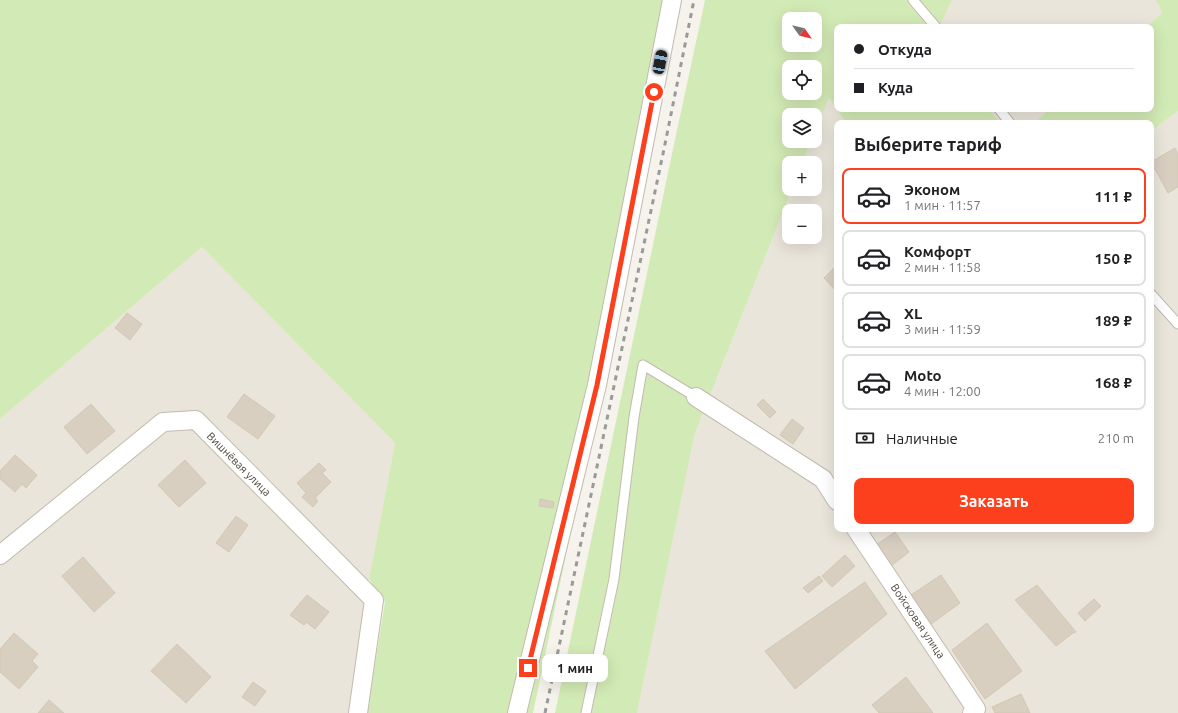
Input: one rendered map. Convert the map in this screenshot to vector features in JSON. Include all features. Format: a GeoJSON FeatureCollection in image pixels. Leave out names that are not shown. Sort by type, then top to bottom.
{"type":"FeatureCollection","features":[{"type":"Feature","properties":{"kind":"street"},"geometry":{"type":"LineString","coordinates":[[518,713],[597,385],[672,0]]}},
{"type":"Feature","properties":{"kind":"street"},"geometry":{"type":"LineString","coordinates":[[696,397],[823,479],[834,496]]}},
{"type":"Feature","properties":{"kind":"street","name":"Вишнёвая улица"},"geometry":{"type":"LineString","coordinates":[[0,555],[163,422],[196,420],[374,600],[358,713]]}},
{"type":"Feature","properties":{"kind":"street","name":"Войсковая улица"},"geometry":{"type":"LineString","coordinates":[[858,532],[976,709],[972,713]]}},
{"type":"Feature","properties":{"kind":"lane"},"geometry":{"type":"LineString","coordinates":[[913,0],[933,24]]}},
{"type":"Feature","properties":{"kind":"lane"},"geometry":{"type":"LineString","coordinates":[[1001,112],[1008,120]]}},
{"type":"Feature","properties":{"kind":"lane"},"geometry":{"type":"LineString","coordinates":[[1154,297],[1178,324]]}},
{"type":"Feature","properties":{"kind":"lane"},"geometry":{"type":"LineString","coordinates":[[586,713],[614,580],[634,417],[644,366],[696,397]]}},
{"type":"Feature","properties":{"kind":"shaded area"},"geometry":{"type":"Polygon","coordinates":[[[952,0],[1156,0],[1162,13],[1149,24],[940,24],[952,0]]]}},
{"type":"Feature","properties":{"kind":"shaded area"},"geometry":{"type":"Polygon","coordinates":[[[829,97],[834,105],[834,112],[839,112],[844,120],[834,120],[834,532],[1154,532],[1154,129],[1178,111],[1178,713],[637,713],[695,433],[782,214],[782,244],[822,244],[822,204],[786,204],[789,196],[822,196],[822,156],[805,156],[808,148],[822,148],[822,114],[829,97]]]}},
{"type":"Feature","properties":{"kind":"shaded area"},"geometry":{"type":"Polygon","coordinates":[[[991,112],[1047,112],[1037,120],[998,120],[991,112]]]}},
{"type":"Feature","properties":{"kind":"shaded area"},"geometry":{"type":"Polygon","coordinates":[[[202,247],[395,443],[369,579],[368,607],[348,713],[0,713],[0,419],[202,247]]]}},
{"type":"Feature","properties":{"kind":"green space"},"geometry":{"type":"Polygon","coordinates":[[[0,0],[682,0],[533,713],[367,713],[385,602],[369,579],[395,443],[202,247],[0,419],[0,0]]]}},
{"type":"Feature","properties":{"kind":"green space"},"geometry":{"type":"Polygon","coordinates":[[[705,0],[952,0],[940,24],[834,24],[834,105],[829,98],[822,114],[822,108],[782,108],[782,148],[808,148],[805,156],[782,156],[782,196],[789,196],[786,204],[782,204],[782,214],[695,433],[637,713],[555,713],[705,0]]]}},
{"type":"Feature","properties":{"kind":"green space"},"geometry":{"type":"Polygon","coordinates":[[[1156,0],[1178,0],[1178,111],[1154,129],[1154,120],[1037,120],[1047,112],[1154,112],[1154,24],[1149,24],[1162,13],[1156,0]]]}},
{"type":"Feature","properties":{"kind":"green space"},"geometry":{"type":"Polygon","coordinates":[[[839,112],[991,112],[998,120],[844,120],[839,112]]]}},
{"type":"Feature","properties":{"kind":"building"},"geometry":{"type":"Polygon","coordinates":[[[1175,148],[1178,154],[1178,187],[1168,193],[1154,167],[1154,160],[1175,148]]]}},
{"type":"Feature","properties":{"kind":"building"},"geometry":{"type":"Polygon","coordinates":[[[834,268],[834,289],[824,278],[834,268]]]}},
{"type":"Feature","properties":{"kind":"building"},"geometry":{"type":"Polygon","coordinates":[[[127,313],[142,324],[130,340],[115,328],[127,313]]]}},
{"type":"Feature","properties":{"kind":"building"},"geometry":{"type":"Polygon","coordinates":[[[244,394],[275,416],[258,439],[227,417],[244,394]]]}},
{"type":"Feature","properties":{"kind":"building"},"geometry":{"type":"Polygon","coordinates":[[[763,399],[776,412],[770,418],[757,405],[763,399]]]}},
{"type":"Feature","properties":{"kind":"building"},"geometry":{"type":"Polygon","coordinates":[[[91,404],[115,431],[87,454],[64,427],[91,404]]]}},
{"type":"Feature","properties":{"kind":"building"},"geometry":{"type":"Polygon","coordinates":[[[792,419],[804,428],[793,444],[780,435],[792,419]]]}},
{"type":"Feature","properties":{"kind":"building"},"geometry":{"type":"Polygon","coordinates":[[[15,455],[37,475],[26,488],[22,484],[15,492],[0,479],[0,471],[15,455]]]}},
{"type":"Feature","properties":{"kind":"building"},"geometry":{"type":"Polygon","coordinates":[[[185,460],[206,483],[179,507],[158,485],[185,460]]]}},
{"type":"Feature","properties":{"kind":"building"},"geometry":{"type":"Polygon","coordinates":[[[319,463],[326,470],[322,473],[331,482],[315,498],[318,501],[313,507],[302,497],[306,493],[297,483],[319,463]]]}},
{"type":"Feature","properties":{"kind":"building"},"geometry":{"type":"Polygon","coordinates":[[[540,499],[554,502],[553,508],[539,506],[540,499]]]}},
{"type":"Feature","properties":{"kind":"building"},"geometry":{"type":"Polygon","coordinates":[[[236,516],[248,525],[229,552],[216,543],[236,516]]]}},
{"type":"Feature","properties":{"kind":"building"},"geometry":{"type":"Polygon","coordinates":[[[895,532],[909,552],[887,569],[873,547],[895,532]]]}},
{"type":"Feature","properties":{"kind":"building"},"geometry":{"type":"Polygon","coordinates":[[[845,555],[855,566],[832,587],[822,576],[845,555]]]}},
{"type":"Feature","properties":{"kind":"building"},"geometry":{"type":"Polygon","coordinates":[[[83,557],[115,593],[94,612],[62,576],[83,557]]]}},
{"type":"Feature","properties":{"kind":"building"},"geometry":{"type":"Polygon","coordinates":[[[941,575],[960,603],[931,624],[911,595],[941,575]]]}},
{"type":"Feature","properties":{"kind":"building"},"geometry":{"type":"Polygon","coordinates":[[[819,576],[823,581],[808,593],[803,588],[819,576]]]}},
{"type":"Feature","properties":{"kind":"building"},"geometry":{"type":"Polygon","coordinates":[[[865,582],[887,614],[795,689],[765,651],[865,582]]]}},
{"type":"Feature","properties":{"kind":"building"},"geometry":{"type":"Polygon","coordinates":[[[1037,585],[1076,632],[1056,646],[1015,600],[1037,585]]]}},
{"type":"Feature","properties":{"kind":"building"},"geometry":{"type":"Polygon","coordinates":[[[307,595],[329,612],[315,629],[306,622],[304,625],[290,615],[307,595]]]}},
{"type":"Feature","properties":{"kind":"building"},"geometry":{"type":"Polygon","coordinates":[[[1094,599],[1101,606],[1085,621],[1078,613],[1094,599]]]}},
{"type":"Feature","properties":{"kind":"building"},"geometry":{"type":"Polygon","coordinates":[[[987,623],[1022,671],[985,699],[952,650],[987,623]]]}},
{"type":"Feature","properties":{"kind":"building"},"geometry":{"type":"Polygon","coordinates":[[[14,633],[38,654],[32,661],[38,667],[19,689],[0,672],[0,649],[14,633]]]}},
{"type":"Feature","properties":{"kind":"building"},"geometry":{"type":"Polygon","coordinates":[[[177,644],[211,677],[186,703],[151,671],[177,644]]]}},
{"type":"Feature","properties":{"kind":"building"},"geometry":{"type":"Polygon","coordinates":[[[906,677],[933,713],[879,713],[872,705],[906,677]]]}},
{"type":"Feature","properties":{"kind":"building"},"geometry":{"type":"Polygon","coordinates":[[[253,682],[266,691],[255,706],[242,697],[253,682]]]}},
{"type":"Feature","properties":{"kind":"building"},"geometry":{"type":"Polygon","coordinates":[[[1021,694],[1030,713],[995,713],[992,707],[1021,694]]]}},
{"type":"Feature","properties":{"kind":"building"},"geometry":{"type":"Polygon","coordinates":[[[49,700],[64,713],[38,713],[49,700]]]}},
{"type":"Feature","properties":{"kind":"railway"},"geometry":{"type":"LineString","coordinates":[[545,713],[694,0]]}},
{"type":"Feature","properties":{"kind":"route"},"geometry":{"type":"LineString","coordinates":[[528,668],[597,385],[654,92]]}}]}
